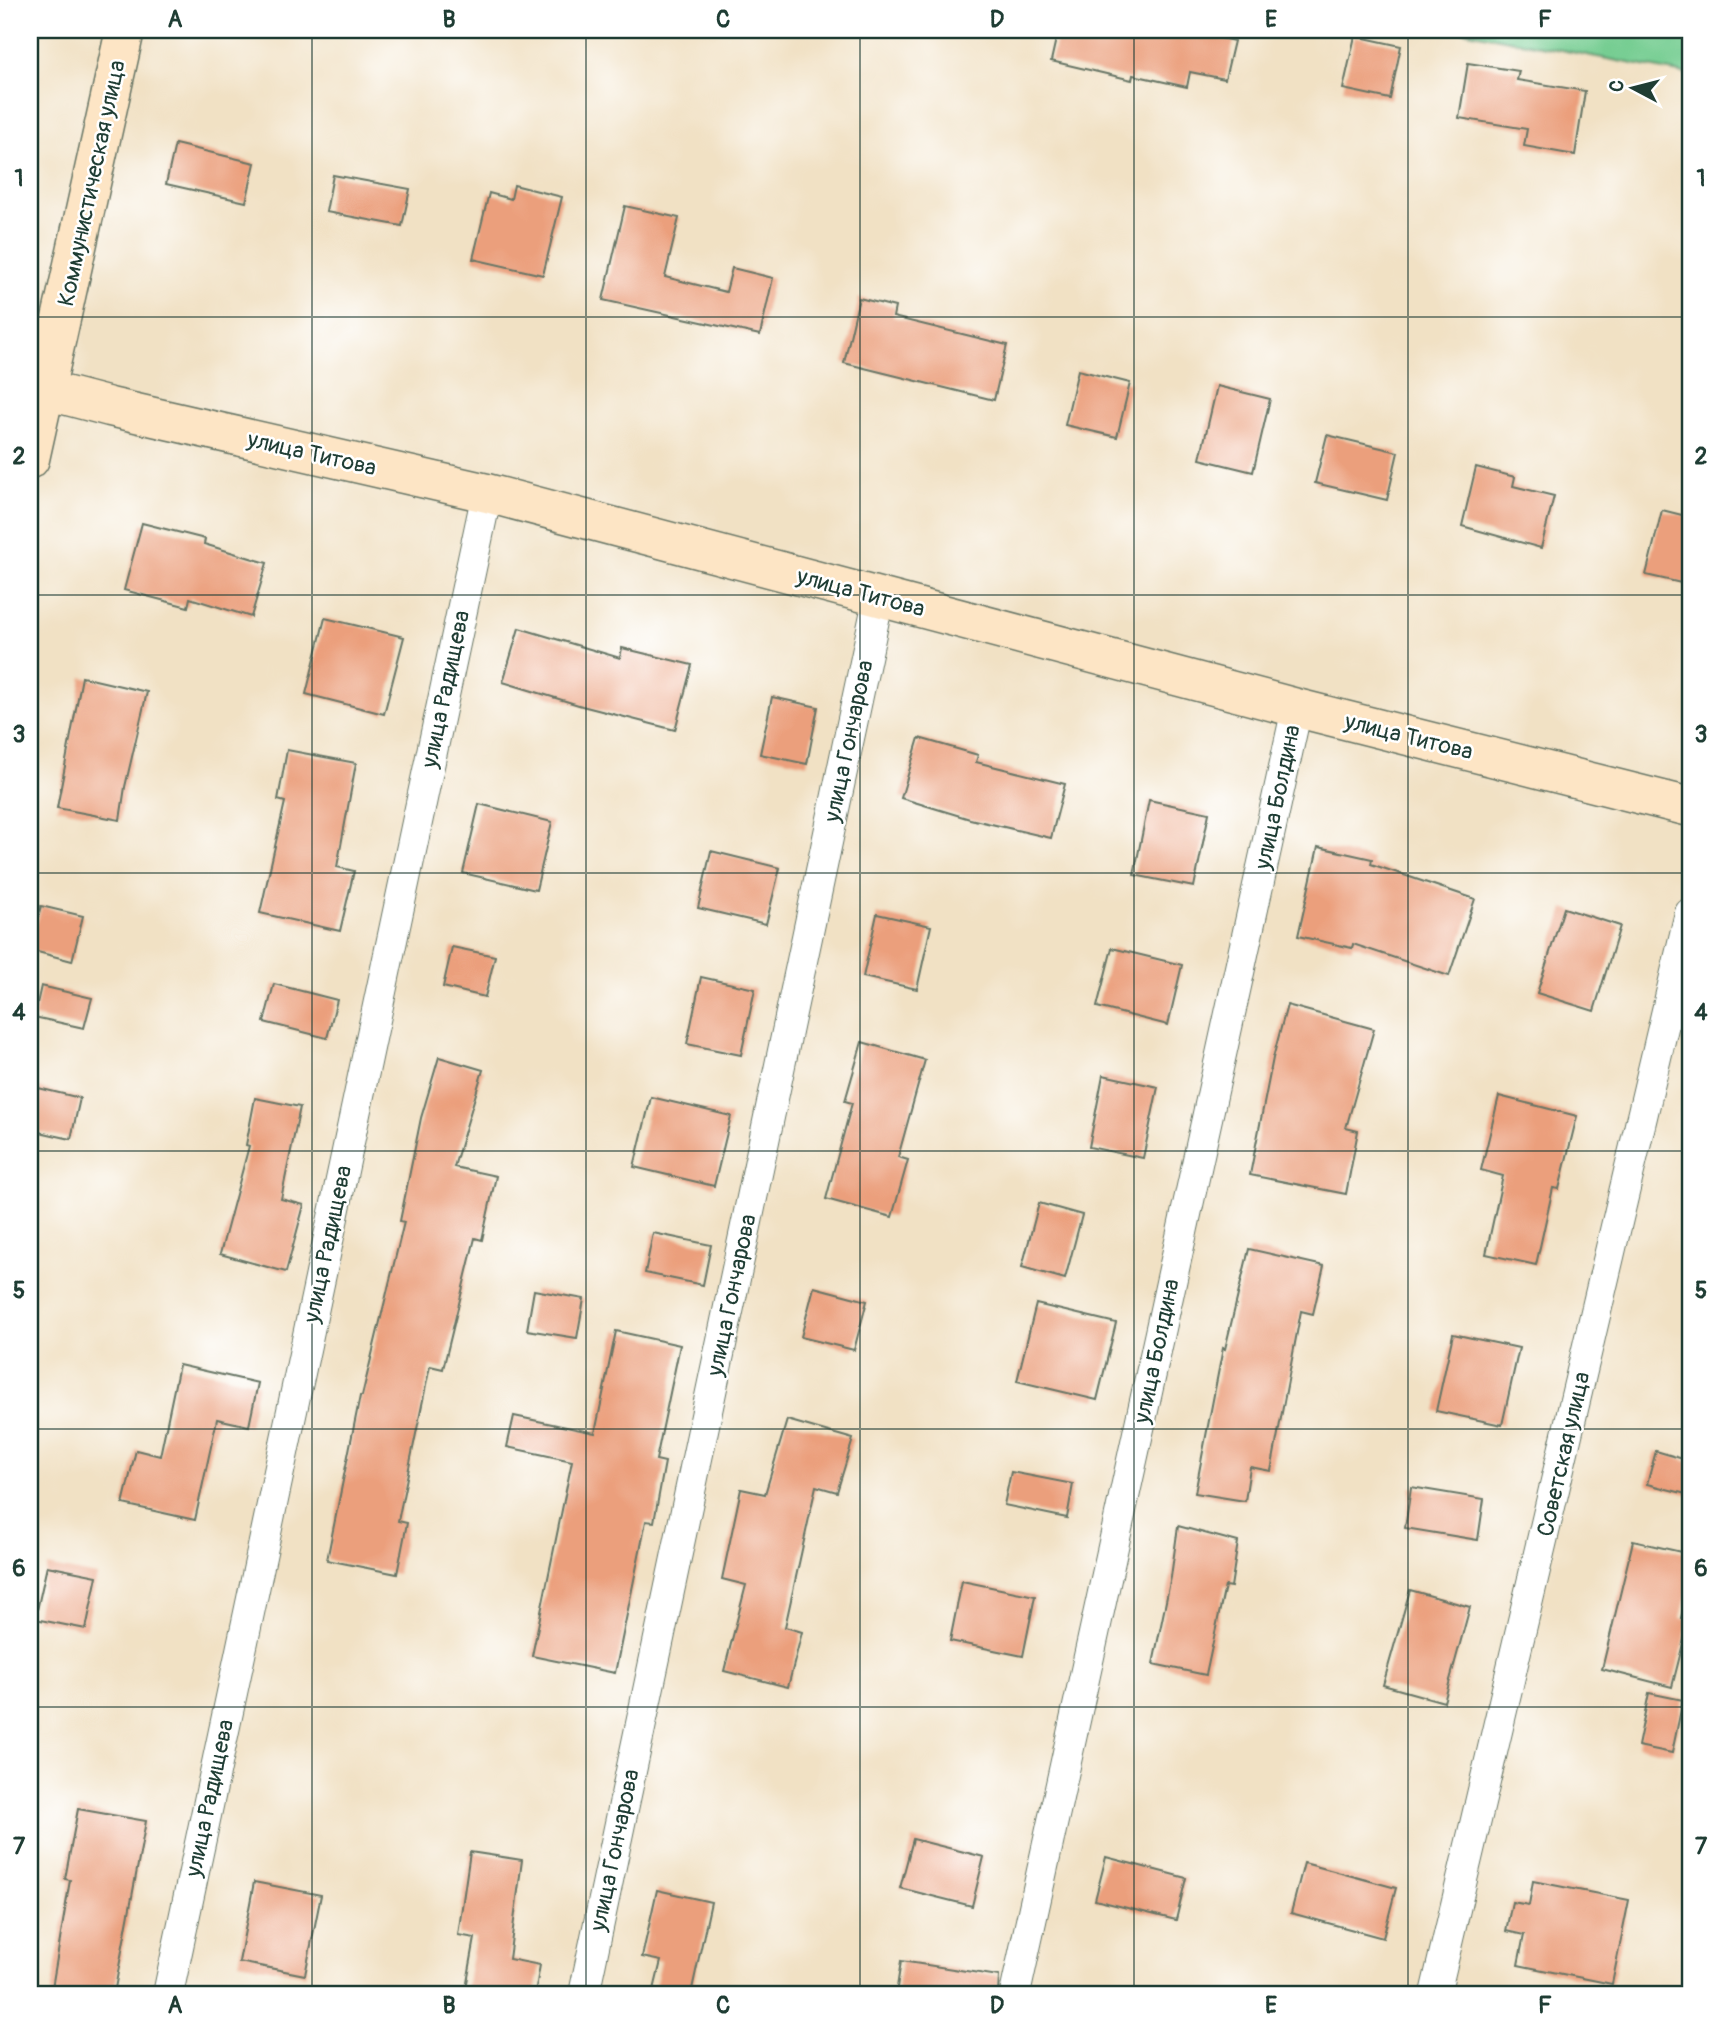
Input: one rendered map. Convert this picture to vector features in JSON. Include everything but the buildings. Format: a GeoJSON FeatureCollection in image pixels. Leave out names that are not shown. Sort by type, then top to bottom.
{"type":"FeatureCollection","features":[{"type":"Feature","properties":{"kind":"main road","name":"Коммунистическая улица"},"geometry":{"type":"LineString","coordinates":[[30,458],[37,388],[125,30]]}},
{"type":"Feature","properties":{"kind":"main road","name":"улица Титова"},"geometry":{"type":"LineString","coordinates":[[37,388],[487,493],[1297,708],[1690,807]]}},
{"type":"Feature","properties":{"kind":"street","name":"улица Радищева"},"geometry":{"type":"LineString","coordinates":[[168,1994],[487,493]]}},
{"type":"Feature","properties":{"kind":"street","name":"улица Гончарова"},"geometry":{"type":"LineString","coordinates":[[584,1994],[879,596]]}},
{"type":"Feature","properties":{"kind":"street","name":"улица Болдина"},"geometry":{"type":"LineString","coordinates":[[1015,1994],[1297,708]]}},
{"type":"Feature","properties":{"kind":"street","name":"Советская улица"},"geometry":{"type":"LineString","coordinates":[[1435,1994],[1690,913]]}},
{"type":"Feature","properties":{"kind":"green space"},"geometry":{"type":"Polygon","coordinates":[[[1458,30],[1690,30],[1690,75],[1458,30]]]}}]}
